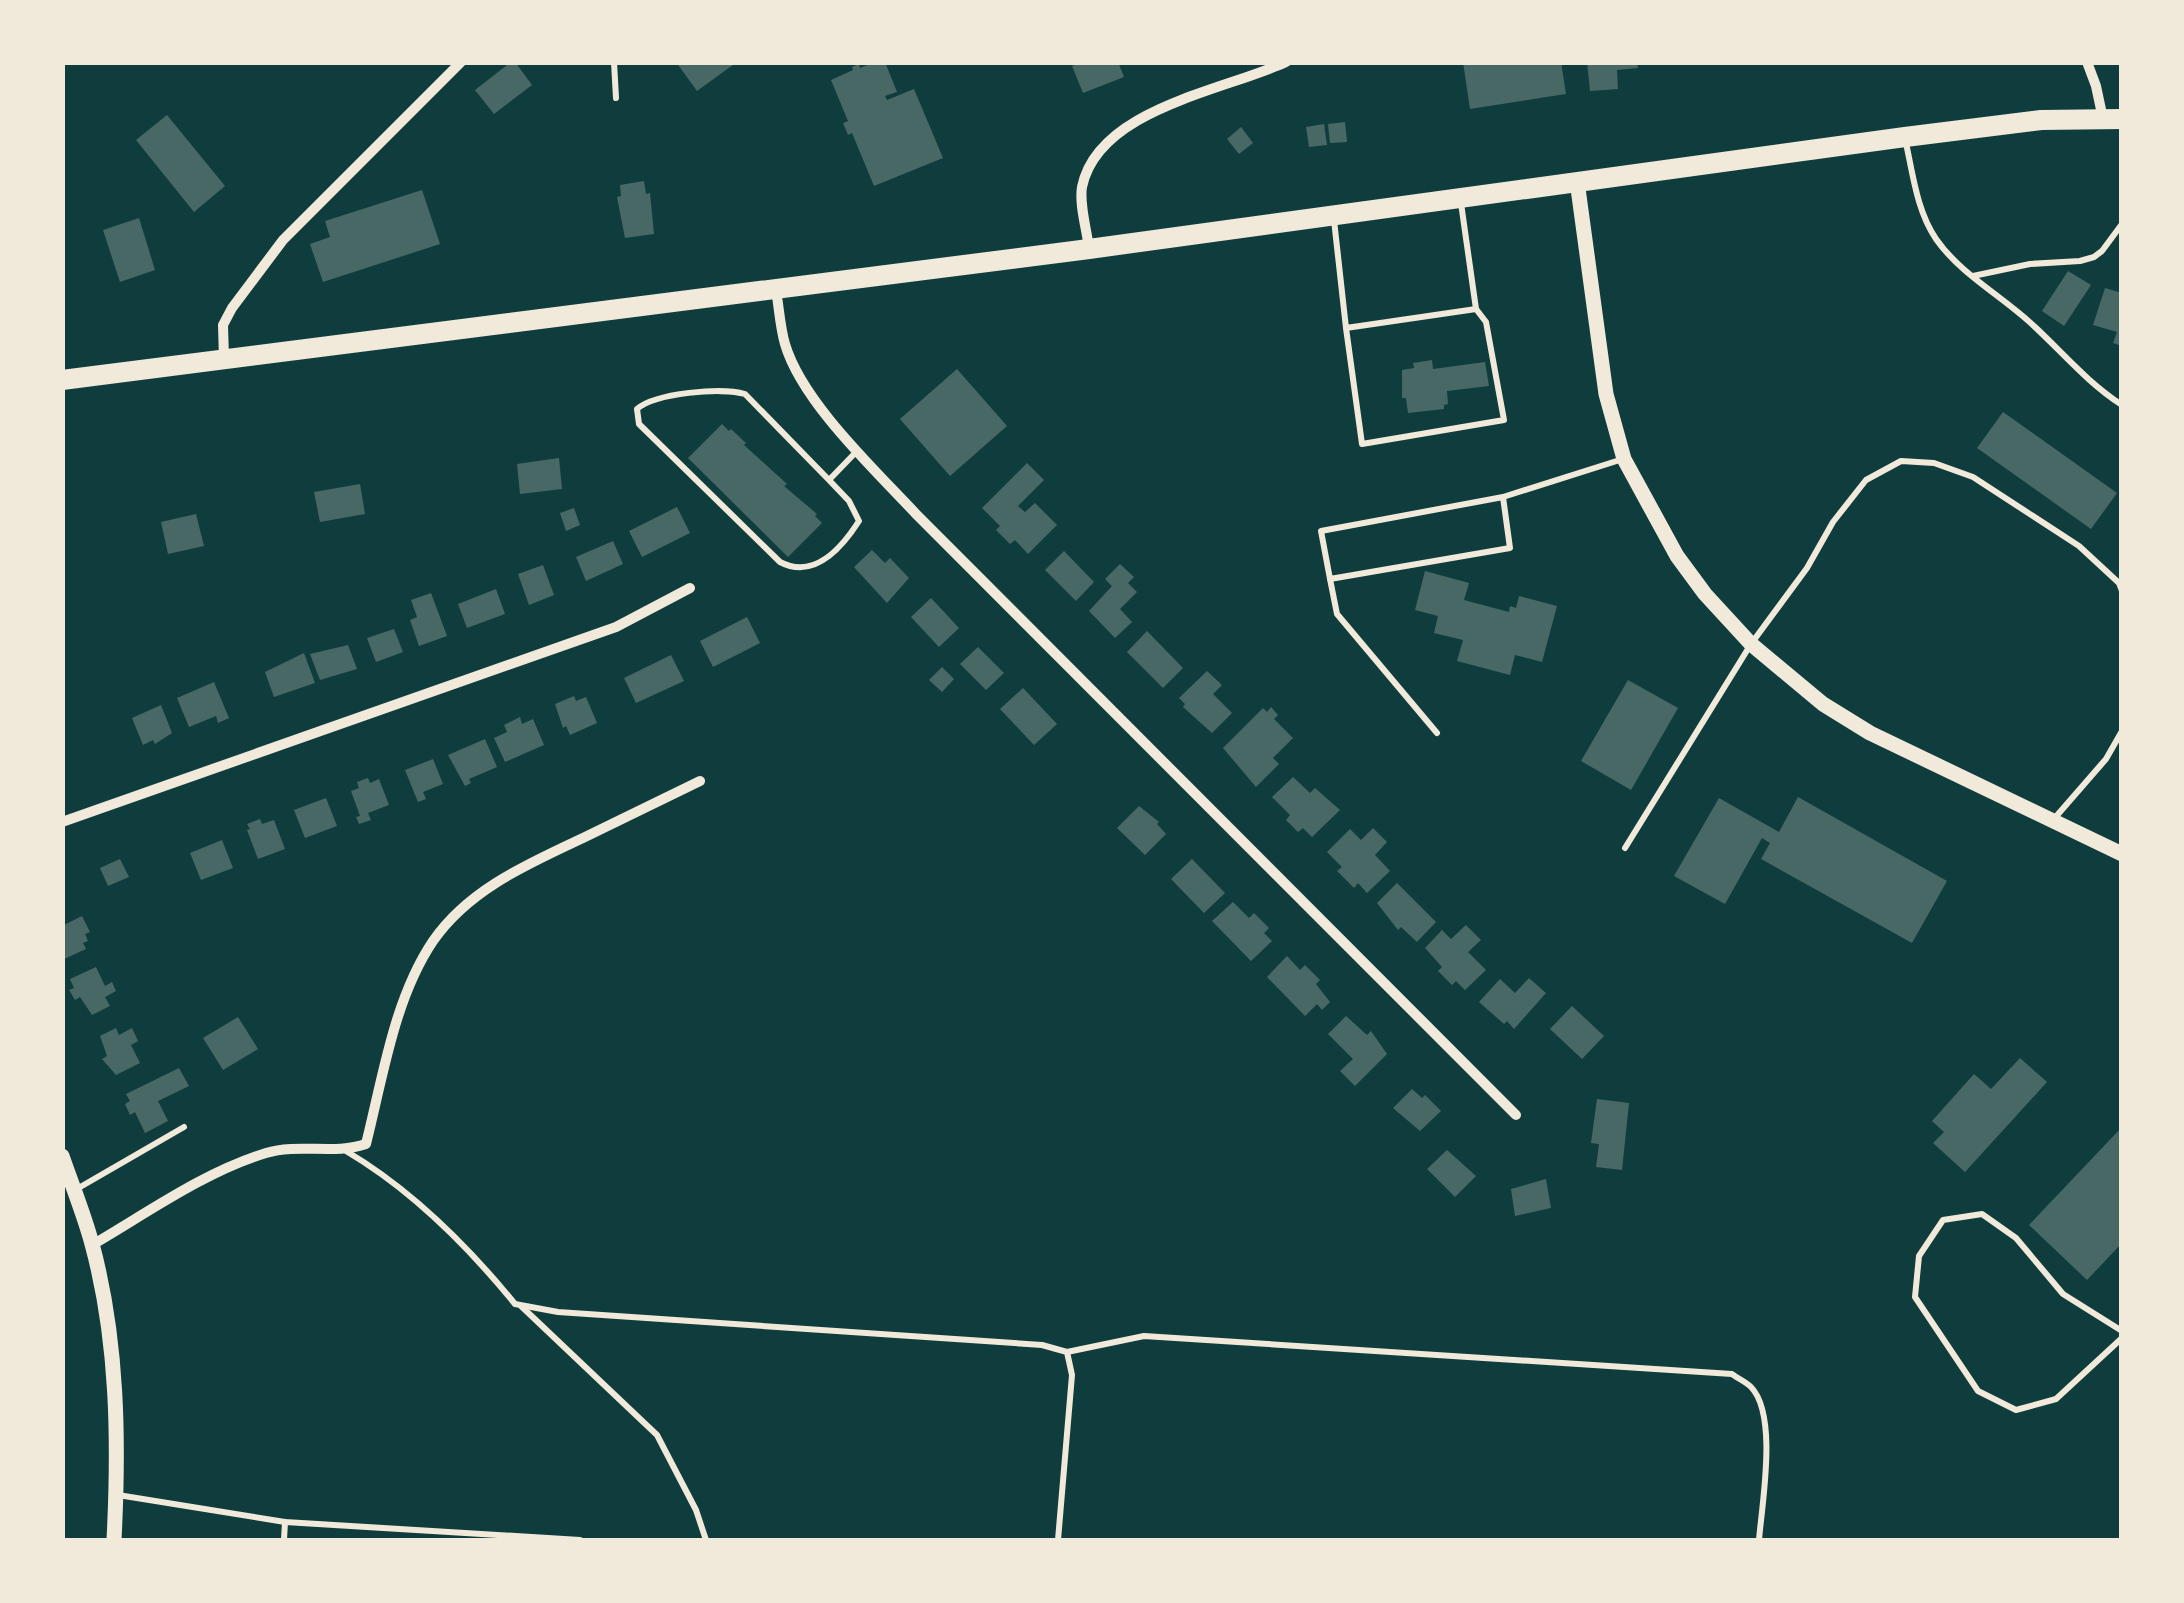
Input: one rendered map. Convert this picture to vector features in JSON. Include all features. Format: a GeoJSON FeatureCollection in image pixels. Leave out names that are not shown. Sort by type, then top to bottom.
{"type":"FeatureCollection","features":[{"type":"Feature","properties":{"kind":"main road"},"geometry":{"type":"LineString","coordinates":[[62,380],[776,290],[1904,137],[2041,120],[2112,119]]}},
{"type":"Feature","properties":{"kind":"street"},"geometry":{"type":"LineString","coordinates":[[224,359],[224,324],[283,240],[461,62]]}},
{"type":"Feature","properties":{"kind":"street"},"geometry":{"type":"LineString","coordinates":[[1090,248],[1081,190],[1089,167],[1110,137],[1147,115],[1286,62]]}},
{"type":"Feature","properties":{"kind":"street"},"geometry":{"type":"LineString","coordinates":[[2087,62],[2112,119]]}},
{"type":"Feature","properties":{"kind":"street"},"geometry":{"type":"LineString","coordinates":[[1577,181],[1606,394],[1624,458],[1676,556],[1705,594],[1752,644],[1822,704],[1870,733],[2122,854]]}},
{"type":"Feature","properties":{"kind":"street"},"geometry":{"type":"LineString","coordinates":[[776,290],[785,344],[807,388],[916,515],[1516,1115]]}},
{"type":"Feature","properties":{"kind":"street"},"geometry":{"type":"LineString","coordinates":[[62,822],[616,627],[690,588]]}},
{"type":"Feature","properties":{"kind":"street"},"geometry":{"type":"LineString","coordinates":[[92,1245],[203,1181],[268,1152],[346,1151],[366,1144],[409,990],[433,941],[450,920],[481,892],[517,870],[700,781]]}},
{"type":"Feature","properties":{"kind":"street"},"geometry":{"type":"LineString","coordinates":[[62,1156],[92,1245],[109,1342],[118,1447],[114,1540]]}},
{"type":"Feature","properties":{"kind":"lane"},"geometry":{"type":"LineString","coordinates":[[614,62],[616,98]]}},
{"type":"Feature","properties":{"kind":"lane"},"geometry":{"type":"LineString","coordinates":[[1904,137],[1920,205],[1936,239],[1973,276],[2033,324],[2093,385],[2122,405]]}},
{"type":"Feature","properties":{"kind":"lane"},"geometry":{"type":"LineString","coordinates":[[1333,216],[1362,444],[1504,420],[1486,322],[1476,309],[1460,197]]}},
{"type":"Feature","properties":{"kind":"lane"},"geometry":{"type":"LineString","coordinates":[[1973,276],[2030,264],[2094,257],[2122,224]]}},
{"type":"Feature","properties":{"kind":"lane"},"geometry":{"type":"LineString","coordinates":[[1346,328],[1476,309]]}},
{"type":"Feature","properties":{"kind":"lane"},"geometry":{"type":"LineString","coordinates":[[733,390],[745,394],[830,480],[850,501],[859,521],[829,556],[808,570],[790,568],[639,424],[637,409],[661,398],[733,390]]}},
{"type":"Feature","properties":{"kind":"lane"},"geometry":{"type":"LineString","coordinates":[[830,480],[858,450]]}},
{"type":"Feature","properties":{"kind":"lane"},"geometry":{"type":"LineString","coordinates":[[1437,734],[1337,614],[1321,531],[1503,498],[1624,458]]}},
{"type":"Feature","properties":{"kind":"lane"},"geometry":{"type":"LineString","coordinates":[[1625,848],[1752,644],[1834,522],[1866,480],[1901,460],[1934,462],[1972,477],[2079,546],[2119,583],[2122,591]]}},
{"type":"Feature","properties":{"kind":"lane"},"geometry":{"type":"LineString","coordinates":[[1330,578],[1510,548],[1503,498]]}},
{"type":"Feature","properties":{"kind":"lane"},"geometry":{"type":"LineString","coordinates":[[2052,821],[2106,759],[2122,730]]}},
{"type":"Feature","properties":{"kind":"lane"},"geometry":{"type":"LineString","coordinates":[[74,1190],[184,1127]]}},
{"type":"Feature","properties":{"kind":"lane"},"geometry":{"type":"LineString","coordinates":[[346,1151],[380,1171],[474,1254],[515,1304],[558,1312],[1042,1346],[1067,1352],[1144,1336],[1732,1374],[1753,1388],[1764,1413],[1766,1439],[1759,1540]]}},
{"type":"Feature","properties":{"kind":"lane"},"geometry":{"type":"LineString","coordinates":[[1982,1214],[2016,1238],[2063,1294],[2122,1334],[2056,1399],[2016,1410],[1978,1391],[1915,1296],[1919,1256],[1943,1220],[1982,1214]]}},
{"type":"Feature","properties":{"kind":"lane"},"geometry":{"type":"LineString","coordinates":[[520,1305],[657,1435],[696,1510],[706,1540]]}},
{"type":"Feature","properties":{"kind":"lane"},"geometry":{"type":"LineString","coordinates":[[1058,1540],[1072,1375],[1067,1352]]}},
{"type":"Feature","properties":{"kind":"lane"},"geometry":{"type":"LineString","coordinates":[[116,1495],[285,1522],[576,1540]]}},
{"type":"Feature","properties":{"kind":"lane"},"geometry":{"type":"LineString","coordinates":[[284,1540],[285,1522]]}},
{"type":"Feature","properties":{"kind":"building"},"geometry":{"type":"Polygon","coordinates":[[[511,62],[532,85],[494,114],[475,90],[511,62]]]}},
{"type":"Feature","properties":{"kind":"building"},"geometry":{"type":"Polygon","coordinates":[[[676,62],[737,62],[697,91],[676,62]]]}},
{"type":"Feature","properties":{"kind":"building"},"geometry":{"type":"Polygon","coordinates":[[[885,62],[897,92],[885,96],[887,100],[914,89],[943,158],[874,186],[852,133],[848,135],[843,123],[848,121],[831,80],[859,64],[860,68],[885,62]]]}},
{"type":"Feature","properties":{"kind":"building"},"geometry":{"type":"Polygon","coordinates":[[[1081,62],[1118,62],[1124,77],[1083,93],[1072,66],[1081,62]]]}},
{"type":"Feature","properties":{"kind":"building"},"geometry":{"type":"Polygon","coordinates":[[[1463,62],[1561,62],[1566,94],[1470,109],[1463,62]]]}},
{"type":"Feature","properties":{"kind":"building"},"geometry":{"type":"Polygon","coordinates":[[[1587,62],[1637,62],[1638,68],[1617,70],[1618,89],[1590,91],[1587,62]]]}},
{"type":"Feature","properties":{"kind":"building"},"geometry":{"type":"Polygon","coordinates":[[[167,115],[225,186],[194,212],[136,140],[167,115]]]}},
{"type":"Feature","properties":{"kind":"building"},"geometry":{"type":"Polygon","coordinates":[[[1345,122],[1347,142],[1330,143],[1328,124],[1345,122]]]}},
{"type":"Feature","properties":{"kind":"building"},"geometry":{"type":"Polygon","coordinates":[[[1324,124],[1327,145],[1309,147],[1306,127],[1324,124]]]}},
{"type":"Feature","properties":{"kind":"building"},"geometry":{"type":"Polygon","coordinates":[[[1241,127],[1253,143],[1239,154],[1227,139],[1241,127]]]}},
{"type":"Feature","properties":{"kind":"building"},"geometry":{"type":"Polygon","coordinates":[[[644,181],[646,194],[650,193],[654,234],[625,238],[617,197],[621,196],[620,185],[644,181]]]}},
{"type":"Feature","properties":{"kind":"building"},"geometry":{"type":"Polygon","coordinates":[[[422,190],[440,244],[323,282],[310,244],[330,237],[325,221],[422,190]]]}},
{"type":"Feature","properties":{"kind":"building"},"geometry":{"type":"Polygon","coordinates":[[[139,218],[155,270],[120,282],[103,230],[139,218]]]}},
{"type":"Feature","properties":{"kind":"building"},"geometry":{"type":"Polygon","coordinates":[[[2068,271],[2091,285],[2064,326],[2042,311],[2068,271]]]}},
{"type":"Feature","properties":{"kind":"building"},"geometry":{"type":"Polygon","coordinates":[[[2105,288],[2122,293],[2122,346],[2113,343],[2117,332],[2093,325],[2105,288]]]}},
{"type":"Feature","properties":{"kind":"building"},"geometry":{"type":"Polygon","coordinates":[[[1432,360],[1433,369],[1485,362],[1489,386],[1447,391],[1448,404],[1444,409],[1408,413],[1406,398],[1402,398],[1402,370],[1414,368],[1413,363],[1432,360]]]}},
{"type":"Feature","properties":{"kind":"building"},"geometry":{"type":"Polygon","coordinates":[[[957,369],[1007,426],[950,476],[900,419],[957,369]]]}},
{"type":"Feature","properties":{"kind":"building"},"geometry":{"type":"Polygon","coordinates":[[[2003,412],[2117,493],[2091,529],[1977,448],[2003,412]]]}},
{"type":"Feature","properties":{"kind":"building"},"geometry":{"type":"Polygon","coordinates":[[[722,424],[746,443],[822,523],[788,557],[688,458],[722,424]]]}},
{"type":"Feature","properties":{"kind":"building"},"geometry":{"type":"Polygon","coordinates":[[[559,458],[562,489],[520,494],[517,464],[559,458]]]}},
{"type":"Feature","properties":{"kind":"building"},"geometry":{"type":"Polygon","coordinates":[[[1027,463],[1044,480],[1018,506],[1025,512],[1035,503],[1057,525],[1028,554],[1015,540],[1010,544],[996,530],[1000,526],[982,508],[1027,463]]]}},
{"type":"Feature","properties":{"kind":"building"},"geometry":{"type":"Polygon","coordinates":[[[360,484],[365,514],[320,522],[314,492],[360,484]]]}},
{"type":"Feature","properties":{"kind":"building"},"geometry":{"type":"Polygon","coordinates":[[[677,507],[690,533],[642,557],[629,531],[677,507]]]}},
{"type":"Feature","properties":{"kind":"building"},"geometry":{"type":"Polygon","coordinates":[[[574,508],[580,525],[566,531],[560,513],[574,508]]]}},
{"type":"Feature","properties":{"kind":"building"},"geometry":{"type":"Polygon","coordinates":[[[196,514],[204,546],[168,554],[161,522],[196,514]]]}},
{"type":"Feature","properties":{"kind":"building"},"geometry":{"type":"Polygon","coordinates":[[[613,541],[623,564],[586,581],[576,557],[613,541]]]}},
{"type":"Feature","properties":{"kind":"building"},"geometry":{"type":"Polygon","coordinates":[[[872,550],[885,563],[890,558],[909,578],[887,603],[854,567],[872,550]]]}},
{"type":"Feature","properties":{"kind":"building"},"geometry":{"type":"Polygon","coordinates":[[[1064,551],[1094,582],[1076,601],[1045,570],[1064,551]]]}},
{"type":"Feature","properties":{"kind":"building"},"geometry":{"type":"Polygon","coordinates":[[[1120,564],[1134,577],[1128,583],[1137,592],[1120,609],[1132,622],[1115,638],[1089,611],[1112,586],[1105,579],[1120,564]]]}},
{"type":"Feature","properties":{"kind":"building"},"geometry":{"type":"Polygon","coordinates":[[[543,565],[554,595],[529,605],[518,574],[543,565]]]}},
{"type":"Feature","properties":{"kind":"building"},"geometry":{"type":"Polygon","coordinates":[[[1425,571],[1469,583],[1464,600],[1509,612],[1510,606],[1516,608],[1519,596],[1557,606],[1542,662],[1515,655],[1510,675],[1457,661],[1463,640],[1434,633],[1438,616],[1415,610],[1425,571]]]}},
{"type":"Feature","properties":{"kind":"building"},"geometry":{"type":"Polygon","coordinates":[[[496,589],[505,614],[467,628],[458,604],[496,589]]]}},
{"type":"Feature","properties":{"kind":"building"},"geometry":{"type":"Polygon","coordinates":[[[431,593],[447,636],[419,646],[410,620],[417,617],[411,600],[431,593]]]}},
{"type":"Feature","properties":{"kind":"building"},"geometry":{"type":"Polygon","coordinates":[[[931,598],[959,628],[939,647],[911,617],[931,598]]]}},
{"type":"Feature","properties":{"kind":"building"},"geometry":{"type":"Polygon","coordinates":[[[747,617],[760,643],[713,667],[700,641],[747,617]]]}},
{"type":"Feature","properties":{"kind":"building"},"geometry":{"type":"Polygon","coordinates":[[[394,629],[403,652],[376,662],[367,638],[394,629]]]}},
{"type":"Feature","properties":{"kind":"building"},"geometry":{"type":"Polygon","coordinates":[[[1147,631],[1183,668],[1163,688],[1127,652],[1147,631]]]}},
{"type":"Feature","properties":{"kind":"building"},"geometry":{"type":"Polygon","coordinates":[[[348,645],[357,669],[320,680],[310,654],[348,645]]]}},
{"type":"Feature","properties":{"kind":"building"},"geometry":{"type":"Polygon","coordinates":[[[978,647],[1004,673],[986,690],[960,664],[978,647]]]}},
{"type":"Feature","properties":{"kind":"building"},"geometry":{"type":"Polygon","coordinates":[[[304,653],[315,683],[274,697],[265,672],[304,653]]]}},
{"type":"Feature","properties":{"kind":"building"},"geometry":{"type":"Polygon","coordinates":[[[671,655],[684,681],[636,703],[624,678],[671,655]]]}},
{"type":"Feature","properties":{"kind":"building"},"geometry":{"type":"Polygon","coordinates":[[[942,667],[954,679],[942,692],[929,680],[942,667]]]}},
{"type":"Feature","properties":{"kind":"building"},"geometry":{"type":"Polygon","coordinates":[[[1207,671],[1222,685],[1213,694],[1232,713],[1212,733],[1183,707],[1185,704],[1179,698],[1207,671]]]}},
{"type":"Feature","properties":{"kind":"building"},"geometry":{"type":"Polygon","coordinates":[[[1628,680],[1678,708],[1631,790],[1581,761],[1628,680]]]}},
{"type":"Feature","properties":{"kind":"building"},"geometry":{"type":"Polygon","coordinates":[[[214,682],[229,718],[218,723],[216,716],[189,727],[177,698],[214,682]]]}},
{"type":"Feature","properties":{"kind":"building"},"geometry":{"type":"Polygon","coordinates":[[[1023,688],[1057,724],[1034,745],[1000,709],[1023,688]]]}},
{"type":"Feature","properties":{"kind":"building"},"geometry":{"type":"Polygon","coordinates":[[[574,696],[576,701],[586,697],[597,723],[570,735],[566,726],[563,728],[555,704],[574,696]]]}},
{"type":"Feature","properties":{"kind":"building"},"geometry":{"type":"Polygon","coordinates":[[[161,705],[172,733],[155,744],[153,740],[143,745],[132,718],[161,705]]]}},
{"type":"Feature","properties":{"kind":"building"},"geometry":{"type":"Polygon","coordinates":[[[1271,707],[1278,715],[1274,719],[1293,738],[1273,758],[1279,764],[1256,787],[1223,748],[1263,708],[1267,712],[1271,707]]]}},
{"type":"Feature","properties":{"kind":"building"},"geometry":{"type":"Polygon","coordinates":[[[520,717],[522,724],[533,719],[544,745],[505,762],[494,738],[507,732],[504,725],[520,717]]]}},
{"type":"Feature","properties":{"kind":"building"},"geometry":{"type":"Polygon","coordinates":[[[485,739],[497,767],[469,779],[471,783],[465,786],[448,755],[485,739]]]}},
{"type":"Feature","properties":{"kind":"building"},"geometry":{"type":"Polygon","coordinates":[[[433,759],[443,784],[423,792],[426,799],[418,802],[405,770],[433,759]]]}},
{"type":"Feature","properties":{"kind":"building"},"geometry":{"type":"Polygon","coordinates":[[[1293,777],[1310,793],[1315,788],[1340,810],[1312,837],[1303,828],[1298,832],[1286,820],[1290,815],[1272,797],[1293,777]]]}},
{"type":"Feature","properties":{"kind":"building"},"geometry":{"type":"Polygon","coordinates":[[[368,778],[370,783],[379,779],[389,805],[368,813],[371,820],[359,824],[351,791],[359,788],[357,782],[368,778]]]}},
{"type":"Feature","properties":{"kind":"building"},"geometry":{"type":"Polygon","coordinates":[[[1798,797],[1947,881],[1912,943],[1761,859],[1770,843],[1762,838],[1725,904],[1674,876],[1719,798],[1779,832],[1798,797]]]}},
{"type":"Feature","properties":{"kind":"building"},"geometry":{"type":"Polygon","coordinates":[[[326,798],[337,826],[305,838],[294,810],[326,798]]]}},
{"type":"Feature","properties":{"kind":"building"},"geometry":{"type":"Polygon","coordinates":[[[1139,806],[1159,822],[1166,834],[1145,855],[1117,828],[1139,806]]]}},
{"type":"Feature","properties":{"kind":"building"},"geometry":{"type":"Polygon","coordinates":[[[260,819],[262,824],[274,820],[285,849],[258,859],[247,824],[260,819]]]}},
{"type":"Feature","properties":{"kind":"building"},"geometry":{"type":"Polygon","coordinates":[[[1373,828],[1387,842],[1375,855],[1390,871],[1367,893],[1358,883],[1354,888],[1337,871],[1342,867],[1327,852],[1350,829],[1361,840],[1373,828]]]}},
{"type":"Feature","properties":{"kind":"building"},"geometry":{"type":"Polygon","coordinates":[[[222,840],[233,868],[201,880],[190,853],[222,840]]]}},
{"type":"Feature","properties":{"kind":"building"},"geometry":{"type":"Polygon","coordinates":[[[120,859],[129,877],[108,886],[100,868],[120,859]]]}},
{"type":"Feature","properties":{"kind":"building"},"geometry":{"type":"Polygon","coordinates":[[[1192,859],[1225,893],[1204,913],[1171,879],[1192,859]]]}},
{"type":"Feature","properties":{"kind":"building"},"geometry":{"type":"Polygon","coordinates":[[[1397,883],[1436,922],[1417,942],[1401,927],[1398,930],[1377,903],[1397,883]]]}},
{"type":"Feature","properties":{"kind":"building"},"geometry":{"type":"Polygon","coordinates":[[[1233,902],[1249,918],[1254,913],[1269,928],[1264,933],[1272,941],[1251,961],[1212,921],[1233,902]]]}},
{"type":"Feature","properties":{"kind":"building"},"geometry":{"type":"Polygon","coordinates":[[[82,916],[90,932],[85,934],[86,949],[62,960],[62,926],[82,916]]]}},
{"type":"Feature","properties":{"kind":"building"},"geometry":{"type":"Polygon","coordinates":[[[1466,925],[1481,940],[1468,952],[1486,970],[1465,990],[1456,981],[1452,985],[1438,971],[1442,967],[1425,948],[1442,930],[1451,939],[1466,925]]]}},
{"type":"Feature","properties":{"kind":"building"},"geometry":{"type":"Polygon","coordinates":[[[1287,956],[1300,970],[1305,965],[1320,980],[1316,984],[1330,1002],[1322,1010],[1317,1004],[1305,1016],[1267,977],[1287,956]]]}},
{"type":"Feature","properties":{"kind":"building"},"geometry":{"type":"Polygon","coordinates":[[[96,967],[105,986],[112,982],[116,991],[105,997],[110,1006],[92,1015],[80,997],[75,1000],[69,990],[74,988],[70,979],[96,967]]]}},
{"type":"Feature","properties":{"kind":"building"},"geometry":{"type":"Polygon","coordinates":[[[1529,978],[1546,993],[1514,1029],[1479,1002],[1500,979],[1515,993],[1529,978]]]}},
{"type":"Feature","properties":{"kind":"building"},"geometry":{"type":"Polygon","coordinates":[[[1572,1006],[1604,1036],[1582,1059],[1550,1029],[1572,1006]]]}},
{"type":"Feature","properties":{"kind":"building"},"geometry":{"type":"Polygon","coordinates":[[[1346,1016],[1367,1035],[1371,1031],[1387,1054],[1355,1086],[1340,1071],[1353,1059],[1328,1034],[1346,1016]]]}},
{"type":"Feature","properties":{"kind":"building"},"geometry":{"type":"Polygon","coordinates":[[[238,1017],[258,1049],[223,1070],[203,1038],[238,1017]]]}},
{"type":"Feature","properties":{"kind":"building"},"geometry":{"type":"Polygon","coordinates":[[[116,1028],[119,1035],[132,1028],[138,1041],[131,1045],[140,1063],[116,1075],[102,1059],[107,1056],[100,1036],[116,1028]]]}},
{"type":"Feature","properties":{"kind":"building"},"geometry":{"type":"Polygon","coordinates":[[[2020,1058],[2047,1082],[1965,1172],[1933,1143],[1944,1132],[1932,1121],[1974,1074],[1991,1089],[2020,1058]]]}},
{"type":"Feature","properties":{"kind":"building"},"geometry":{"type":"Polygon","coordinates":[[[179,1068],[189,1086],[158,1101],[168,1121],[145,1133],[135,1112],[130,1115],[126,1094],[179,1068]]]}},
{"type":"Feature","properties":{"kind":"building"},"geometry":{"type":"Polygon","coordinates":[[[1412,1089],[1422,1098],[1425,1095],[1441,1111],[1420,1131],[1393,1108],[1412,1089]]]}},
{"type":"Feature","properties":{"kind":"building"},"geometry":{"type":"Polygon","coordinates":[[[1597,1099],[1629,1103],[1622,1170],[1596,1167],[1599,1144],[1591,1143],[1597,1099]]]}},
{"type":"Feature","properties":{"kind":"building"},"geometry":{"type":"Polygon","coordinates":[[[2122,1127],[2122,1243],[2087,1280],[2029,1225],[2122,1127]]]}},
{"type":"Feature","properties":{"kind":"building"},"geometry":{"type":"Polygon","coordinates":[[[1447,1150],[1476,1176],[1455,1197],[1427,1169],[1447,1150]]]}},
{"type":"Feature","properties":{"kind":"building"},"geometry":{"type":"Polygon","coordinates":[[[1546,1179],[1551,1208],[1515,1216],[1511,1189],[1546,1179]]]}}]}
